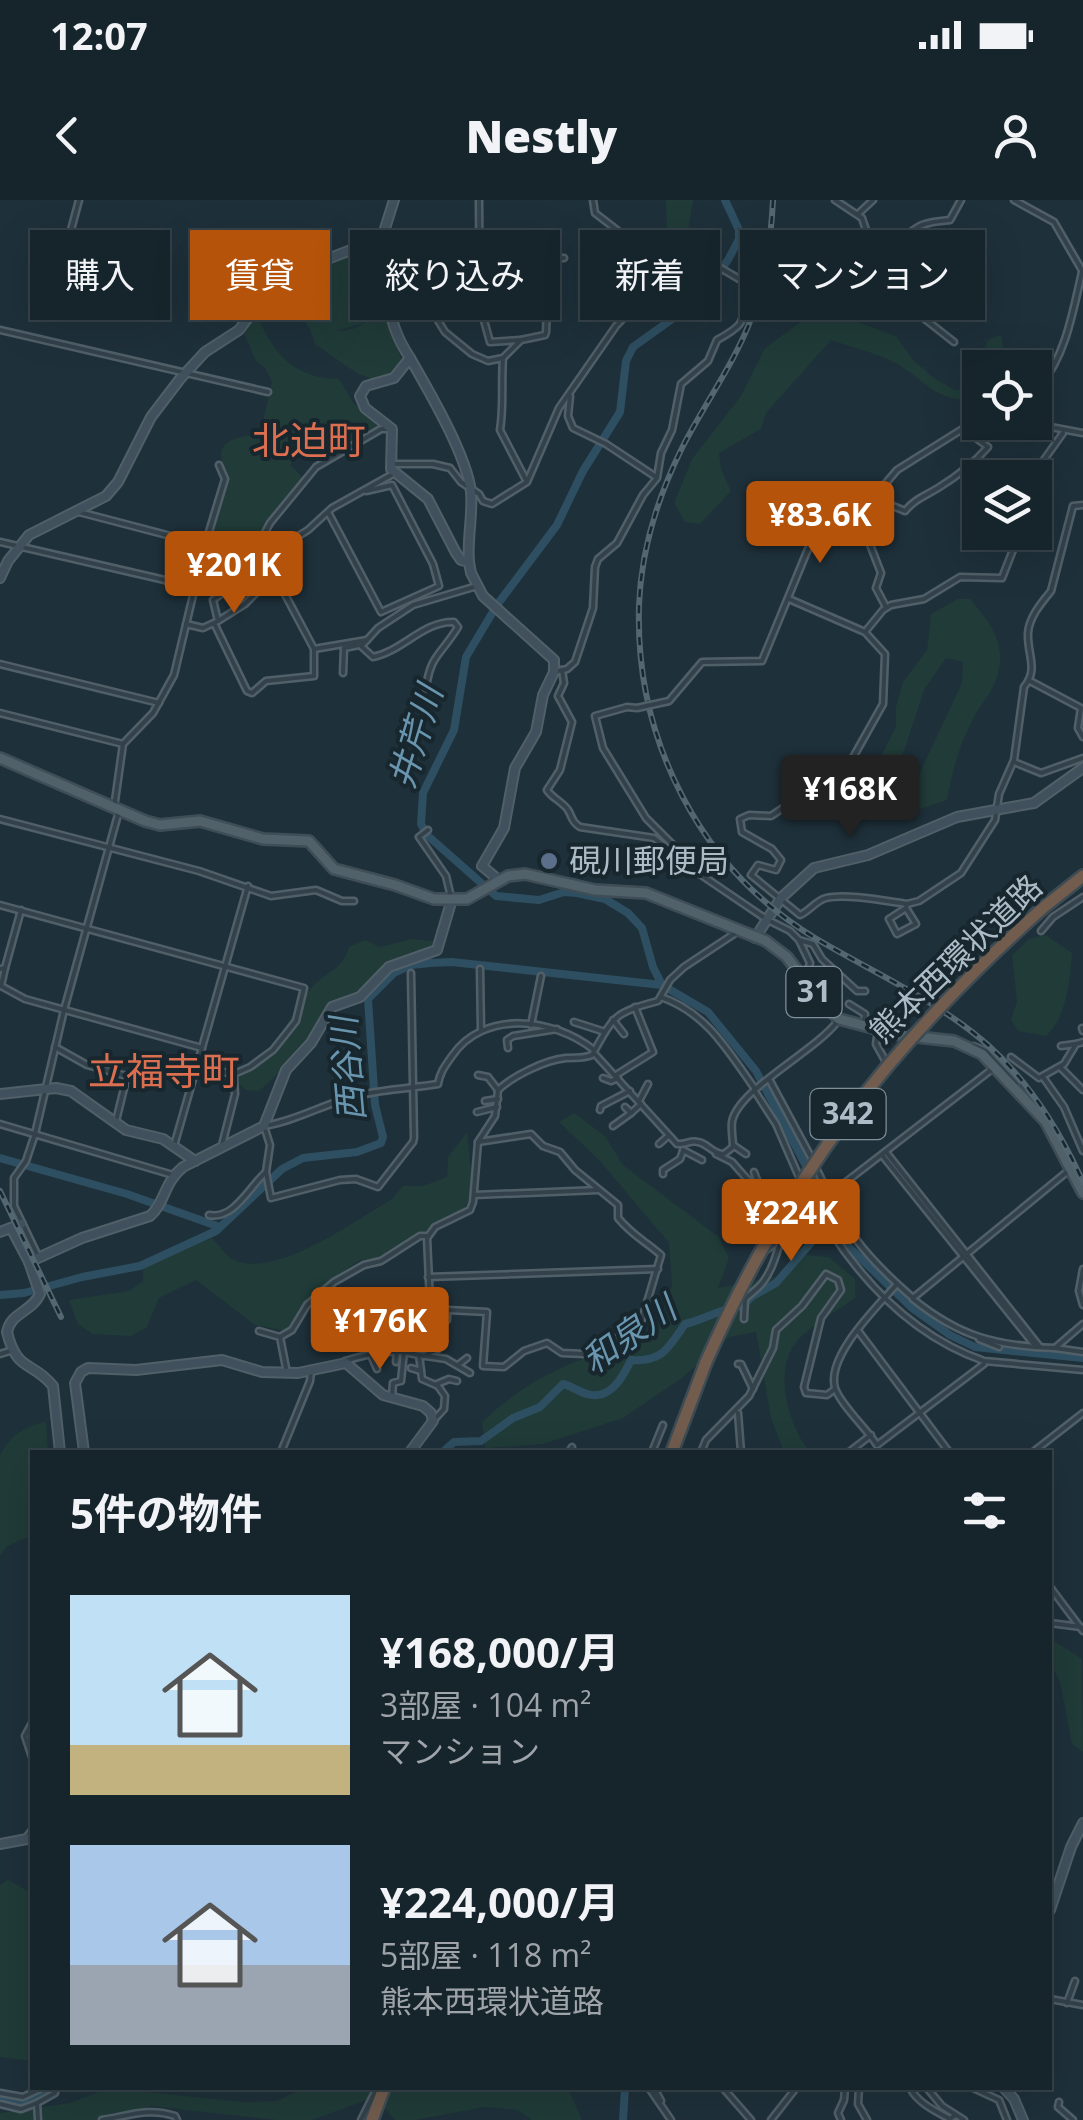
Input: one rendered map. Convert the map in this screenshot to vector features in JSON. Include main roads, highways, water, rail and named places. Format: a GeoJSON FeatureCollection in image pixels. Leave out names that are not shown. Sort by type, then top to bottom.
{"type":"FeatureCollection","features":[{"type":"Feature","properties":{"kind":"highway","name":"熊本西環状道路"},"geometry":{"type":"LineString","coordinates":[[671,1450],[706,1362],[769,1234],[820,1152],[854,1105],[940,1005],[1044,907],[1083,876]]}},
{"type":"Feature","properties":{"kind":"highway"},"geometry":{"type":"LineString","coordinates":[[681,1450],[706,1362]]}},
{"type":"Feature","properties":{"kind":"highway"},"geometry":{"type":"LineString","coordinates":[[372,2120],[380,2090]]}},
{"type":"Feature","properties":{"kind":"main road","name":"31"},"geometry":{"type":"LineString","coordinates":[[0,758],[116,810],[160,825],[200,821],[263,839],[309,841],[340,871],[396,884],[423,896],[467,899],[524,874],[594,890],[646,893],[779,950],[839,1019],[968,1046],[995,1067],[1046,1122],[1083,1193]]}},
{"type":"Feature","properties":{"kind":"waterway","name":"井芹川"},"geometry":{"type":"LineString","coordinates":[[725,200],[739,230],[739,239],[728,260],[700,299],[633,347],[626,361],[620,412],[583,471],[557,525],[497,605],[466,657],[454,730],[423,793],[421,824],[428,836],[496,896],[539,900],[564,892],[577,893],[605,899],[628,913],[642,928],[662,985],[708,1012],[756,1071],[849,1247],[912,1308],[975,1347],[1083,1358]]}},
{"type":"Feature","properties":{"kind":"waterway","name":"西谷川"},"geometry":{"type":"LineString","coordinates":[[0,1295],[140,1266],[216,1231],[282,1169],[303,1158],[357,1152],[381,1143],[368,999],[394,973],[411,965],[452,962],[662,985]]}},
{"type":"Feature","properties":{"kind":"waterway","name":"西谷川"},"geometry":{"type":"LineString","coordinates":[[0,1158],[127,1194],[220,1227]]}},
{"type":"Feature","properties":{"kind":"waterway","name":"和泉川"},"geometry":{"type":"LineString","coordinates":[[445,1450],[454,1442],[481,1441],[513,1418],[540,1407],[563,1384],[595,1395],[609,1391],[631,1360],[658,1356],[685,1324],[743,1306],[776,1283],[829,1222]]}},
{"type":"Feature","properties":{"kind":"waterway"},"geometry":{"type":"LineString","coordinates":[[0,2099],[24,2102],[52,2090]]}},
{"type":"Feature","properties":{"kind":"waterway"},"geometry":{"type":"LineString","coordinates":[[623,2120],[625,2090]]}},
{"type":"Feature","properties":{"kind":"railway"},"geometry":{"type":"LineString","coordinates":[[773,200],[766,260],[751,319],[674,465],[647,544],[640,585],[641,656],[648,704],[662,751],[682,796],[707,837],[738,875],[774,909],[815,938],[927,1001],[989,1046],[1043,1109],[1083,1182]]}},
{"type":"Feature","properties":{"kind":"railway"},"geometry":{"type":"LineString","coordinates":[[0,1191],[61,1317]]}},
{"type":"Feature","properties":{"kind":"place","name":"硯川郵便局"},"geometry":{"type":"Point","coordinates":[549,861]}},
{"type":"Feature","properties":{"kind":"district","name":"北迫町"},"geometry":{"type":"Point","coordinates":[309,441]}},
{"type":"Feature","properties":{"kind":"district","name":"立福寺町"},"geometry":{"type":"Point","coordinates":[164,1072]}}]}
